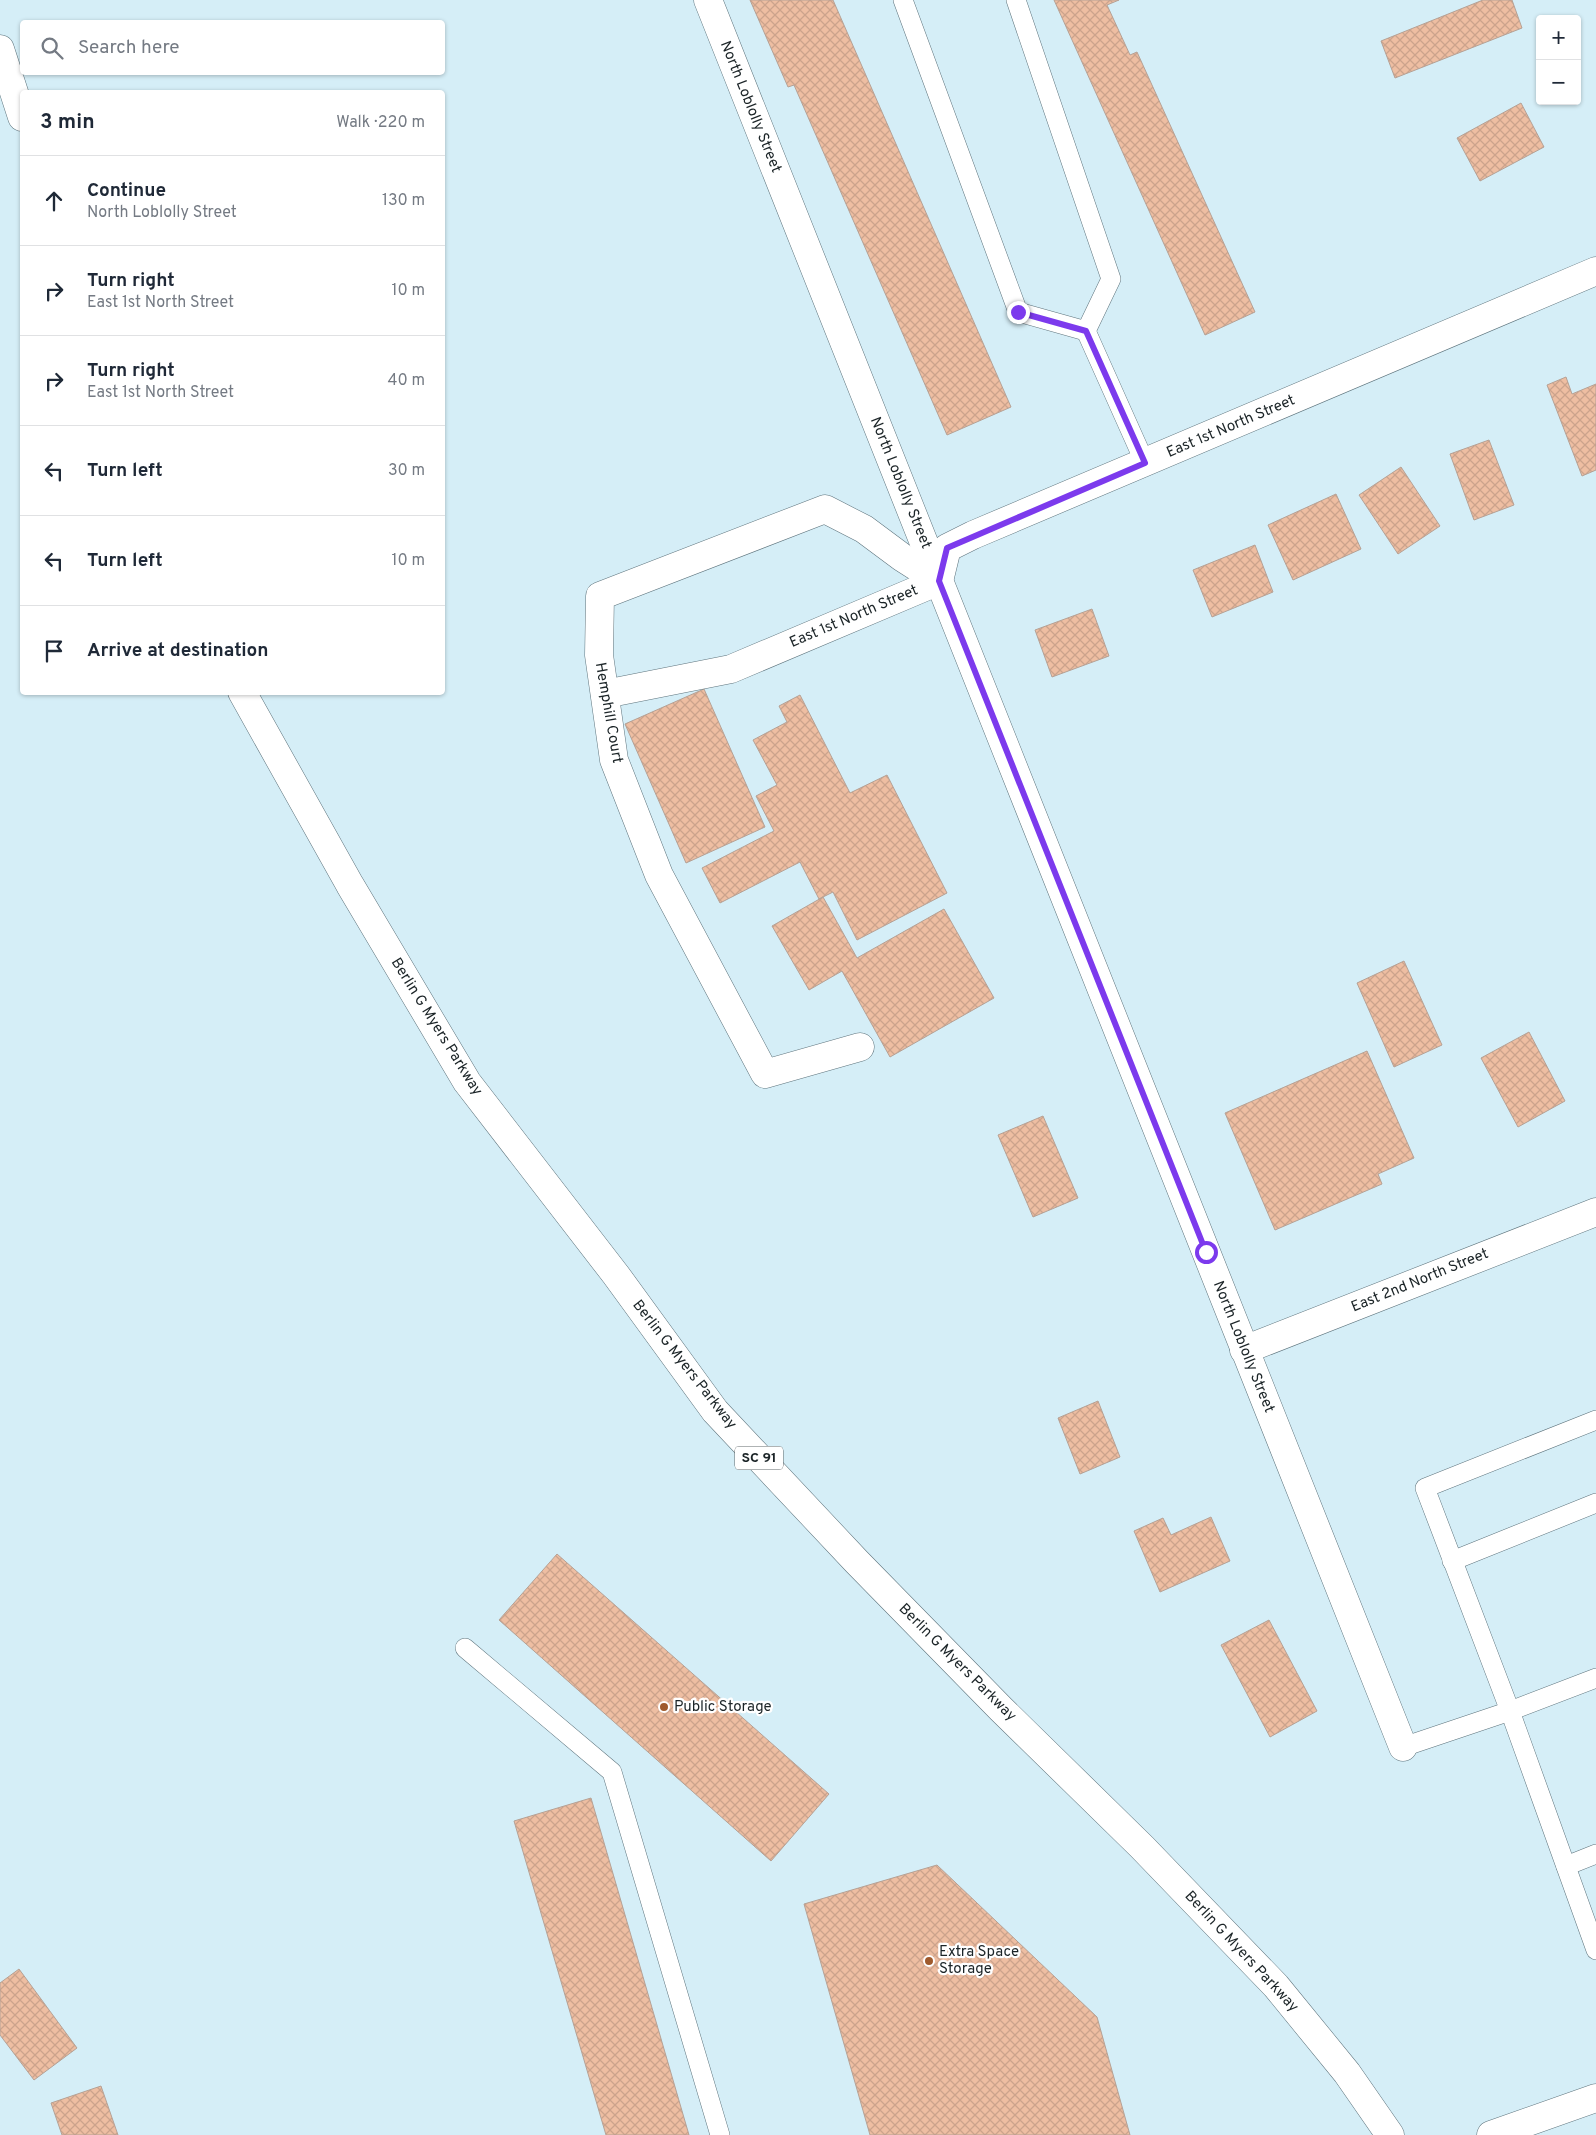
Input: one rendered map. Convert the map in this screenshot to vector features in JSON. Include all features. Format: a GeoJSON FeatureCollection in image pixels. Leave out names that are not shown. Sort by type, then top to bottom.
{"type":"FeatureCollection","features":[{"type":"Feature","properties":{"kind":"street","name":"North Loblolly Street"},"geometry":{"type":"LineString","coordinates":[[708,0],[1402,1747]]}},
{"type":"Feature","properties":{"kind":"street"},"geometry":{"type":"LineString","coordinates":[[0,49],[20,111]]}},
{"type":"Feature","properties":{"kind":"street","name":"East 1st North Street"},"geometry":{"type":"LineString","coordinates":[[604,694],[731,669],[939,581],[947,548],[1596,272]]}},
{"type":"Feature","properties":{"kind":"street","name":"Hemphill Court"},"geometry":{"type":"LineString","coordinates":[[860,1047],[765,1074],[659,875],[614,760],[598,656],[600,596],[825,509],[864,529],[903,558],[939,581]]}},
{"type":"Feature","properties":{"kind":"street","name":"Berlin G Myers Parkway"},"geometry":{"type":"LineString","coordinates":[[244,695],[350,885],[467,1082],[616,1276],[715,1411],[857,1562],[994,1702],[1142,1847],[1276,1986],[1347,2073],[1390,2135]]}},
{"type":"Feature","properties":{"kind":"street","name":"East 2nd North Street"},"geometry":{"type":"LineString","coordinates":[[1244,1350],[1596,1212]]}},
{"type":"Feature","properties":{"kind":"street"},"geometry":{"type":"LineString","coordinates":[[1491,2135],[1596,2098]]}},
{"type":"Feature","properties":{"kind":"lane"},"geometry":{"type":"LineString","coordinates":[[903,0],[1018,312],[1086,331]]}},
{"type":"Feature","properties":{"kind":"lane"},"geometry":{"type":"LineString","coordinates":[[1016,0],[1111,279],[1086,331],[1145,463]]}},
{"type":"Feature","properties":{"kind":"lane"},"geometry":{"type":"LineString","coordinates":[[1596,1420],[1425,1488],[1510,1711],[1596,1950]]}},
{"type":"Feature","properties":{"kind":"lane"},"geometry":{"type":"LineString","coordinates":[[1452,1560],[1596,1503]]}},
{"type":"Feature","properties":{"kind":"lane"},"geometry":{"type":"LineString","coordinates":[[465,1648],[612,1772],[720,2135]]}},
{"type":"Feature","properties":{"kind":"lane"},"geometry":{"type":"LineString","coordinates":[[1402,1747],[1510,1711],[1596,1678]]}},
{"type":"Feature","properties":{"kind":"lane"},"geometry":{"type":"LineString","coordinates":[[1566,1866],[1596,1854]]}},
{"type":"Feature","properties":{"kind":"building"},"geometry":{"type":"Polygon","coordinates":[[[750,0],[833,0],[1011,407],[947,435],[794,85],[788,87],[750,0]]]}},
{"type":"Feature","properties":{"kind":"building"},"geometry":{"type":"Polygon","coordinates":[[[1054,0],[1119,0],[1107,5],[1130,55],[1137,52],[1255,312],[1205,335],[1054,0]]]}},
{"type":"Feature","properties":{"kind":"building"},"geometry":{"type":"Polygon","coordinates":[[[1483,0],[1512,0],[1522,28],[1395,78],[1381,41],[1483,0]]]}},
{"type":"Feature","properties":{"kind":"building"},"geometry":{"type":"Polygon","coordinates":[[[1521,103],[1544,147],[1480,181],[1457,138],[1521,103]]]}},
{"type":"Feature","properties":{"kind":"building"},"geometry":{"type":"Polygon","coordinates":[[[1566,377],[1572,394],[1596,384],[1596,470],[1582,476],[1547,385],[1566,377]]]}},
{"type":"Feature","properties":{"kind":"building"},"geometry":{"type":"Polygon","coordinates":[[[1489,440],[1514,505],[1474,520],[1450,454],[1489,440]]]}},
{"type":"Feature","properties":{"kind":"building"},"geometry":{"type":"Polygon","coordinates":[[[1401,467],[1440,526],[1398,554],[1359,495],[1401,467]]]}},
{"type":"Feature","properties":{"kind":"building"},"geometry":{"type":"Polygon","coordinates":[[[1336,494],[1361,549],[1293,580],[1268,525],[1336,494]]]}},
{"type":"Feature","properties":{"kind":"building"},"geometry":{"type":"Polygon","coordinates":[[[1255,545],[1273,592],[1212,617],[1193,570],[1255,545]]]}},
{"type":"Feature","properties":{"kind":"building"},"geometry":{"type":"Polygon","coordinates":[[[1092,609],[1109,656],[1052,677],[1035,630],[1092,609]]]}},
{"type":"Feature","properties":{"kind":"building"},"geometry":{"type":"Polygon","coordinates":[[[704,689],[765,827],[686,863],[625,724],[704,689]]]}},
{"type":"Feature","properties":{"kind":"building"},"geometry":{"type":"Polygon","coordinates":[[[800,695],[850,793],[887,775],[947,893],[857,940],[833,892],[819,899],[800,862],[720,903],[702,868],[774,831],[756,796],[777,785],[753,740],[787,722],[779,706],[800,695]]]}},
{"type":"Feature","properties":{"kind":"building"},"geometry":{"type":"Polygon","coordinates":[[[823,897],[857,958],[944,909],[994,998],[890,1057],[842,971],[809,990],[772,926],[823,897]]]}},
{"type":"Feature","properties":{"kind":"building"},"geometry":{"type":"Polygon","coordinates":[[[1404,961],[1442,1045],[1394,1067],[1357,983],[1404,961]]]}},
{"type":"Feature","properties":{"kind":"building"},"geometry":{"type":"Polygon","coordinates":[[[1529,1032],[1565,1101],[1518,1127],[1481,1058],[1529,1032]]]}},
{"type":"Feature","properties":{"kind":"building"},"geometry":{"type":"Polygon","coordinates":[[[1367,1051],[1414,1158],[1378,1174],[1382,1184],[1275,1230],[1225,1113],[1367,1051]]]}},
{"type":"Feature","properties":{"kind":"building"},"geometry":{"type":"Polygon","coordinates":[[[1043,1116],[1078,1198],[1033,1217],[998,1135],[1043,1116]]]}},
{"type":"Feature","properties":{"kind":"building"},"geometry":{"type":"Polygon","coordinates":[[[1098,1401],[1120,1457],[1080,1474],[1058,1418],[1098,1401]]]}},
{"type":"Feature","properties":{"kind":"building"},"geometry":{"type":"Polygon","coordinates":[[[1211,1517],[1230,1561],[1160,1592],[1134,1531],[1163,1518],[1171,1535],[1211,1517]]]}},
{"type":"Feature","properties":{"kind":"building","name":"Public Storage"},"geometry":{"type":"Polygon","coordinates":[[[557,1554],[829,1794],[771,1861],[499,1620],[557,1554]]]}},
{"type":"Feature","properties":{"kind":"building"},"geometry":{"type":"Polygon","coordinates":[[[1269,1620],[1317,1711],[1270,1737],[1221,1645],[1269,1620]]]}},
{"type":"Feature","properties":{"kind":"building"},"geometry":{"type":"Polygon","coordinates":[[[591,1798],[689,2135],[606,2135],[514,1821],[591,1798]]]}},
{"type":"Feature","properties":{"kind":"building","name":"Extra Space Storage"},"geometry":{"type":"Polygon","coordinates":[[[937,1865],[1097,2017],[1130,2135],[870,2135],[804,1904],[937,1865]]]}},
{"type":"Feature","properties":{"kind":"building"},"geometry":{"type":"Polygon","coordinates":[[[19,1969],[77,2048],[34,2080],[0,2035],[0,1983],[19,1969]]]}},
{"type":"Feature","properties":{"kind":"building"},"geometry":{"type":"Polygon","coordinates":[[[101,2086],[118,2135],[62,2135],[51,2103],[101,2086]]]}},
{"type":"Feature","properties":{"kind":"place","name":"Public Storage"},"geometry":{"type":"Point","coordinates":[664,1707]}},
{"type":"Feature","properties":{"kind":"place","name":"Extra Space Storage"},"geometry":{"type":"Point","coordinates":[929,1961]}},
{"type":"Feature","properties":{"kind":"route"},"geometry":{"type":"LineString","coordinates":[[1018,312],[1086,331],[1145,463],[947,548],[939,581],[1206,1252]]}}]}
